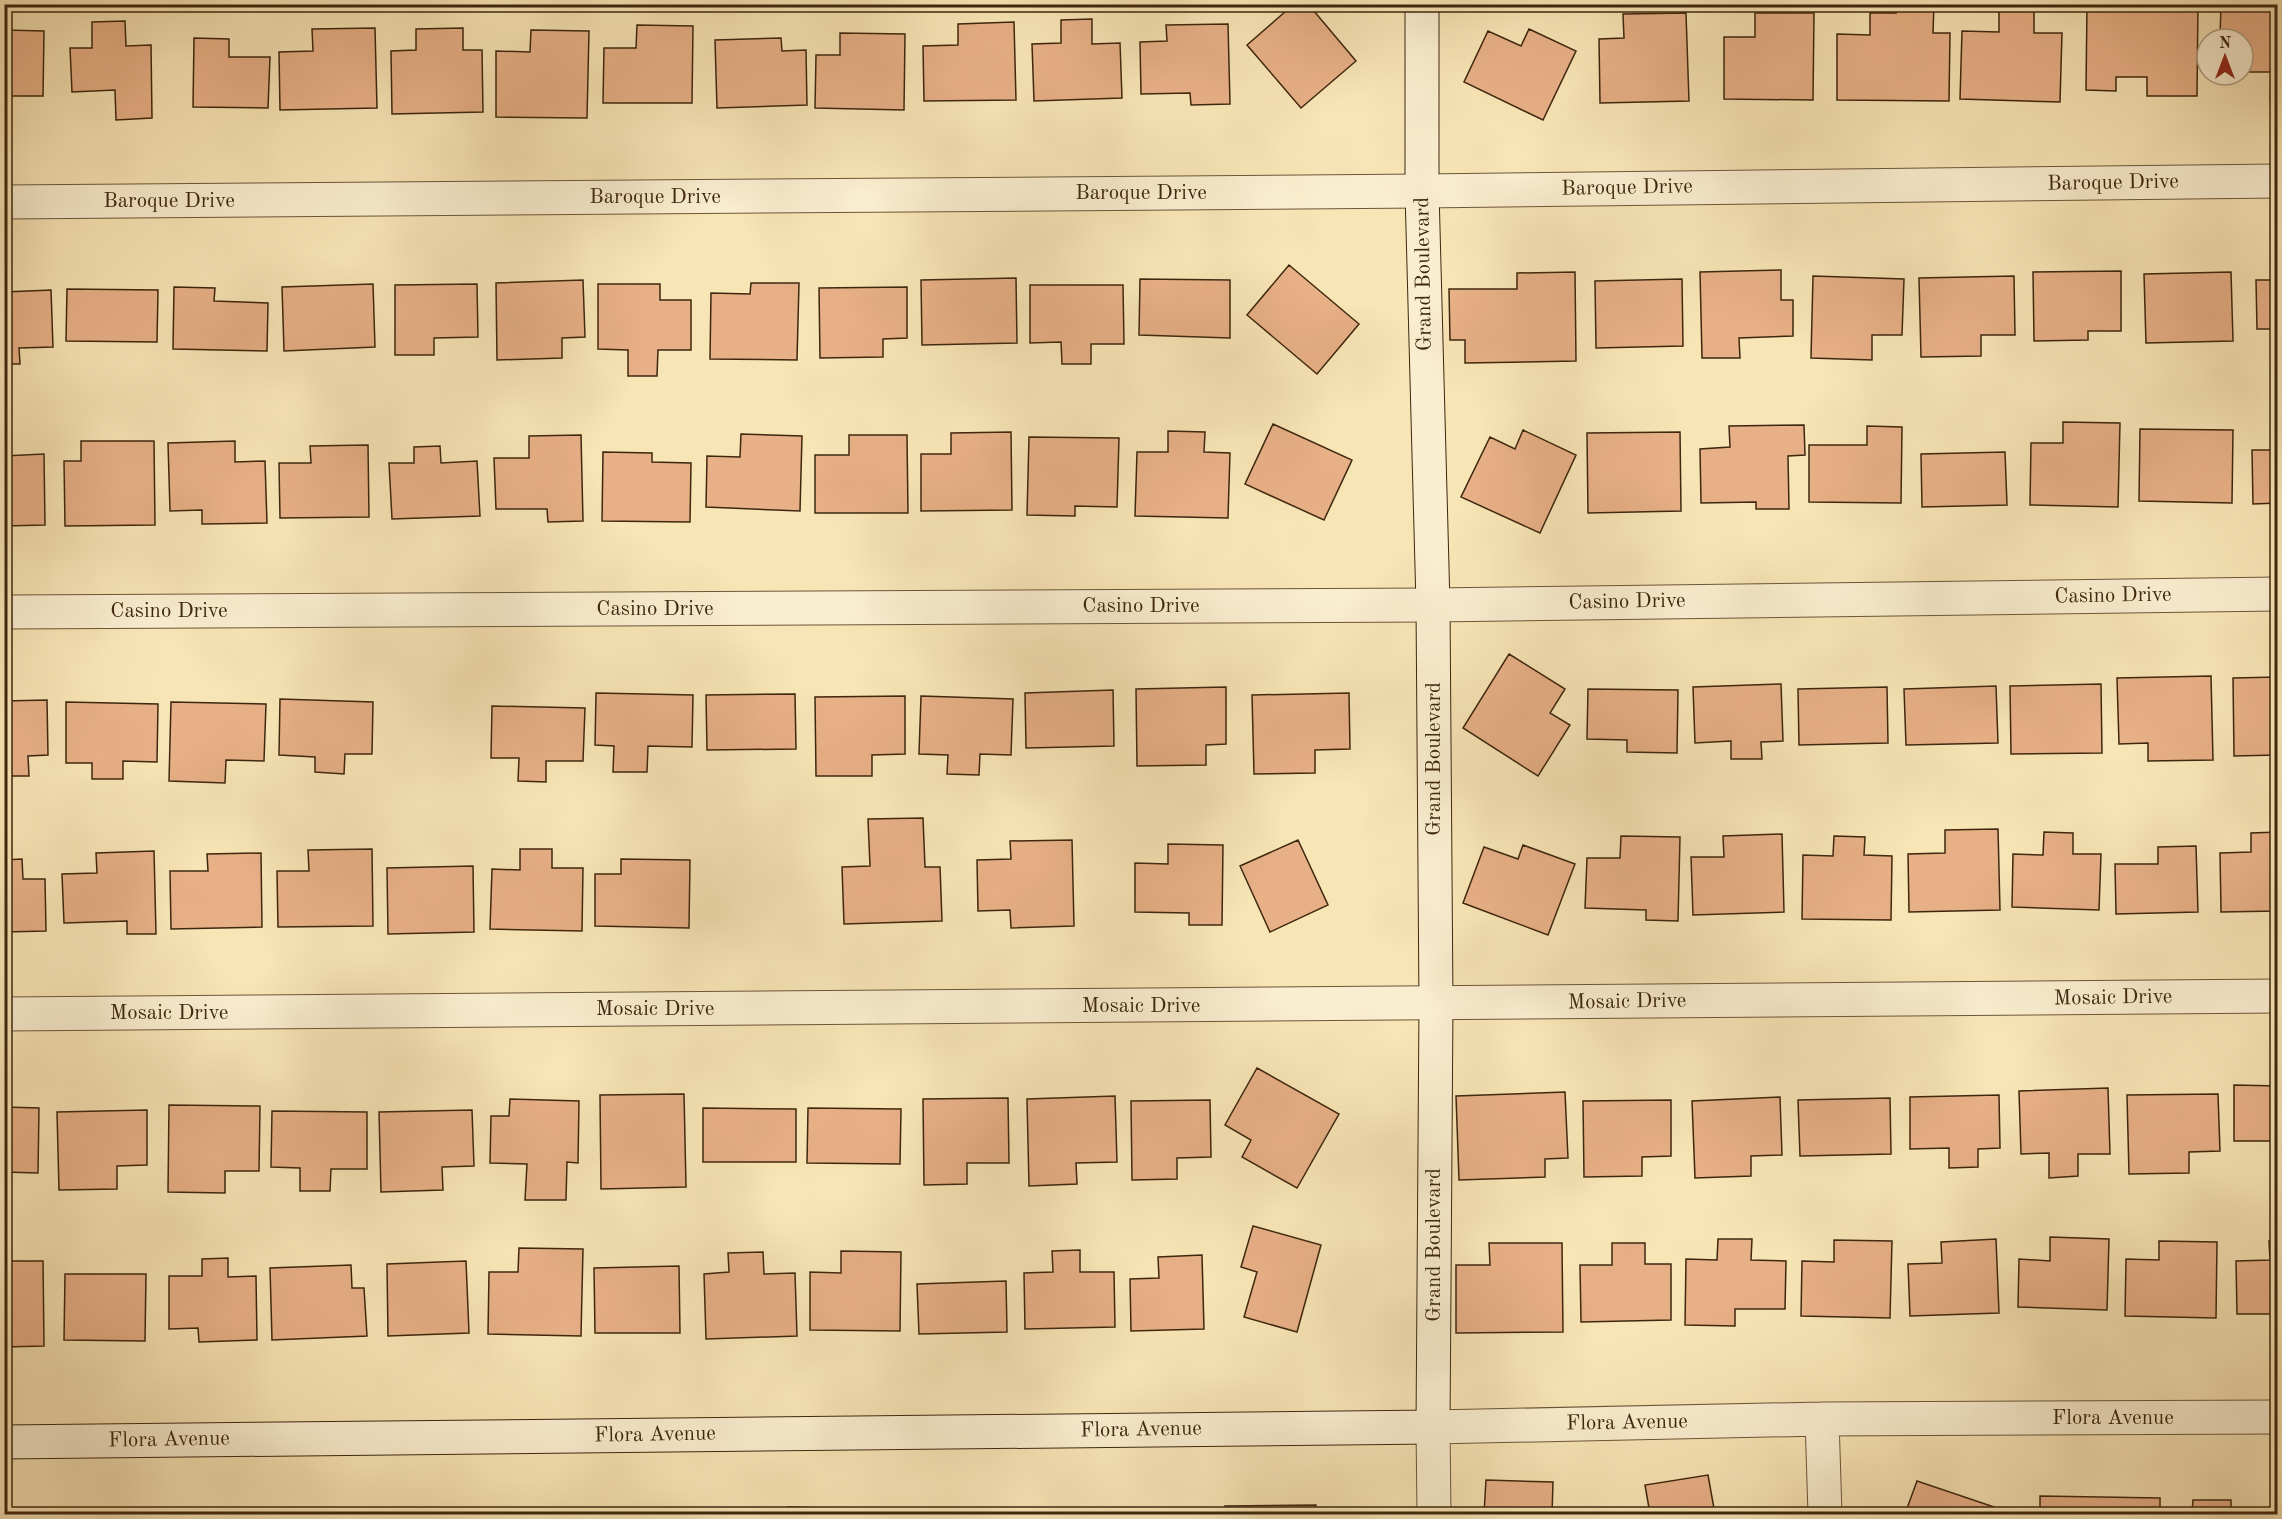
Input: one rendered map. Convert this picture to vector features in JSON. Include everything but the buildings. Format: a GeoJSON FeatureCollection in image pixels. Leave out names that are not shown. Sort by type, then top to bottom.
{"type":"FeatureCollection","features":[{"type":"Feature","properties":{"kind":"street","name":"Grand Boulevard"},"geometry":{"type":"LineString","coordinates":[[1422,4],[1422,191],[1433,605],[1436,1004],[1434,1515]]}},
{"type":"Feature","properties":{"kind":"street","name":"Baroque Drive"},"geometry":{"type":"LineString","coordinates":[[4,202],[1422,191],[2277,181]]}},
{"type":"Feature","properties":{"kind":"street","name":"Casino Drive"},"geometry":{"type":"LineString","coordinates":[[4,612],[1433,605],[2277,594]]}},
{"type":"Feature","properties":{"kind":"street","name":"Mosaic Drive"},"geometry":{"type":"LineString","coordinates":[[4,1014],[2277,996]]}},
{"type":"Feature","properties":{"kind":"street","name":"Flora Avenue"},"geometry":{"type":"LineString","coordinates":[[4,1442],[1433,1427],[1822,1419],[2277,1417]]}},
{"type":"Feature","properties":{"kind":"street"},"geometry":{"type":"LineString","coordinates":[[1822,1419],[1825,1515]]}}]}
